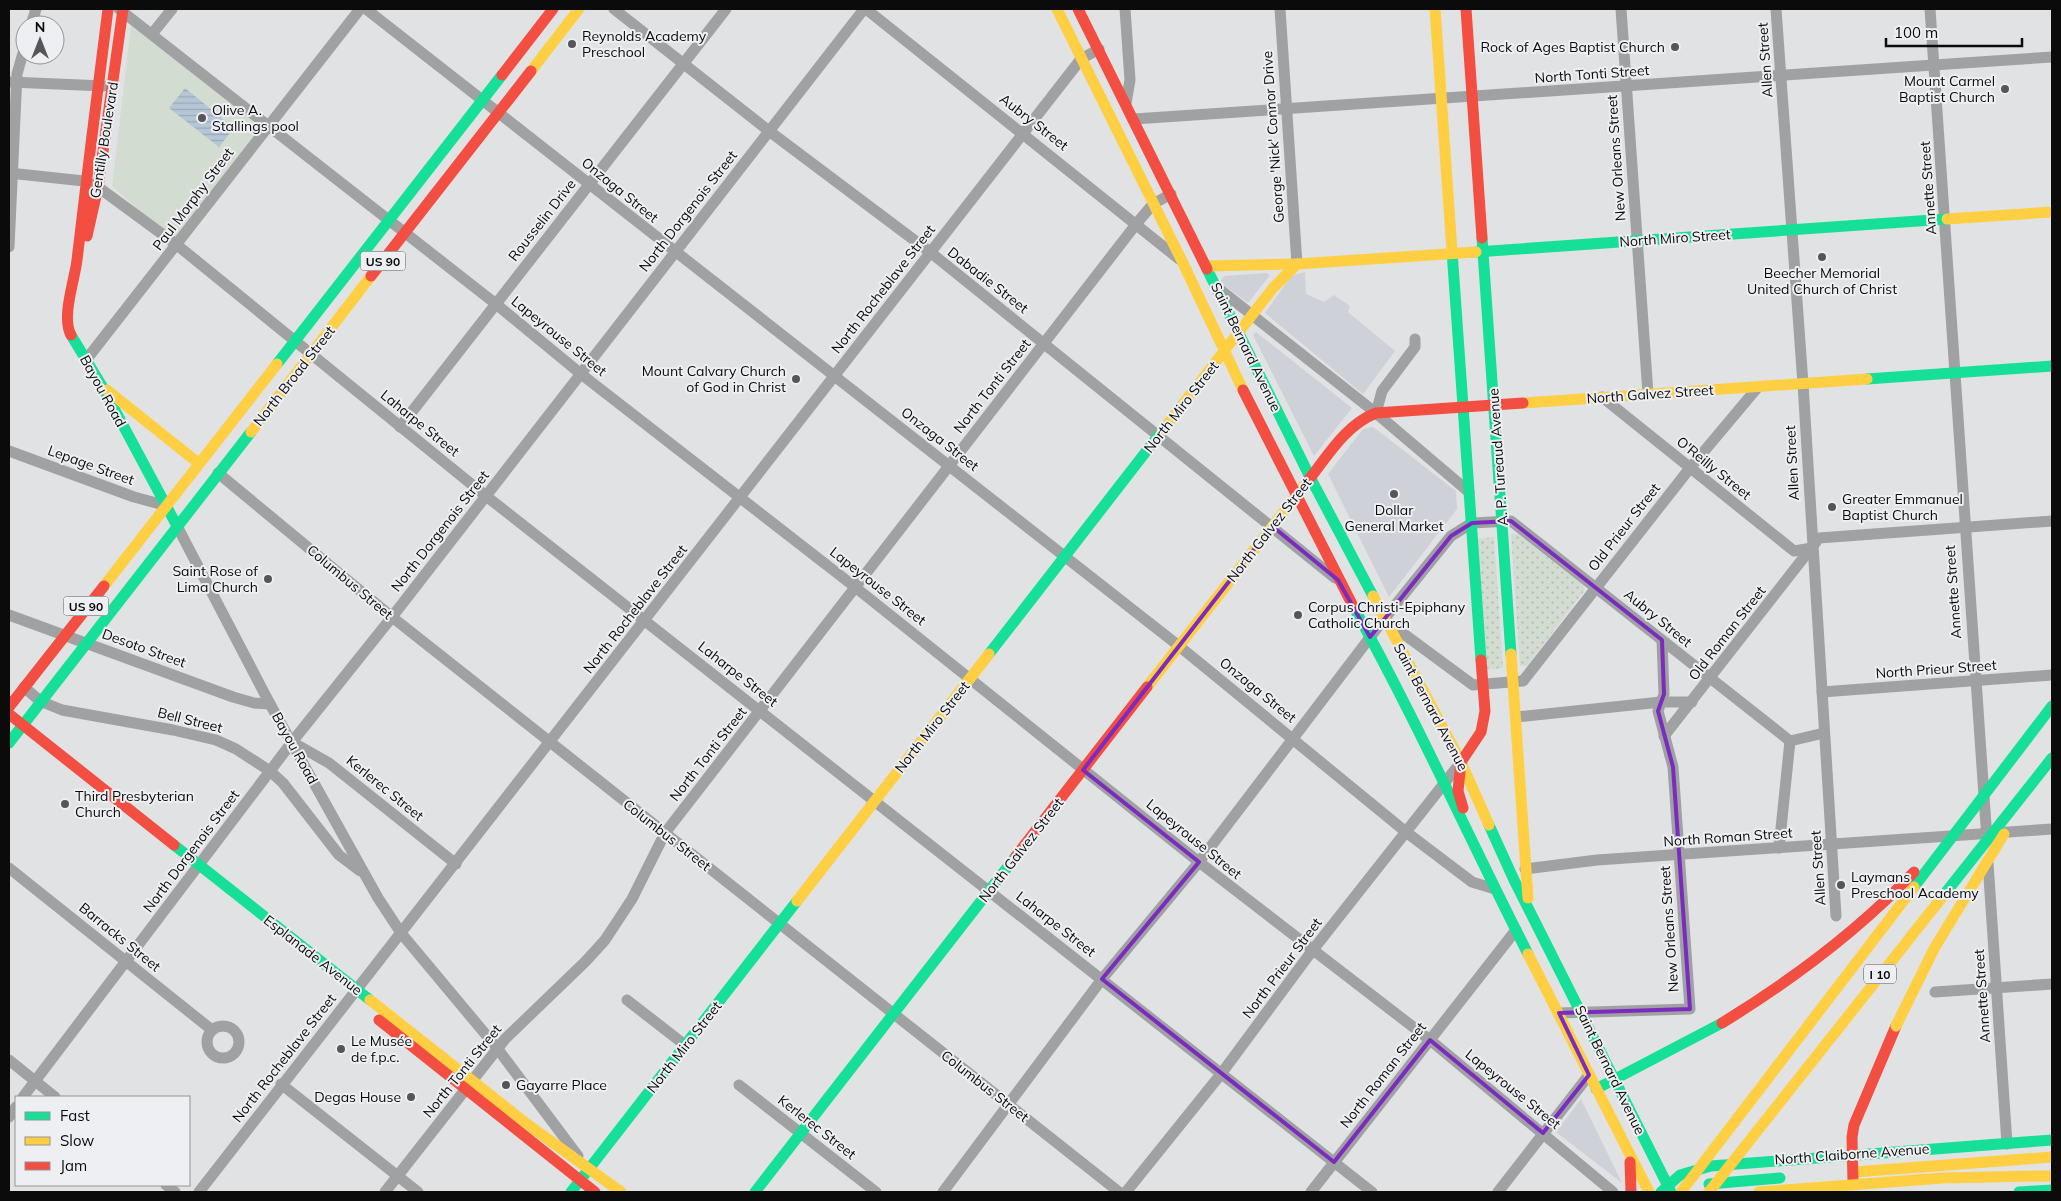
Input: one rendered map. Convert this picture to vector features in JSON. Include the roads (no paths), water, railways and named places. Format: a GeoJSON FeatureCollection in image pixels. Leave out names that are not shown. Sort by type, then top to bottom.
{"type":"FeatureCollection","features":[{"type":"Feature","properties":{"kind":"main road","name":"Gentilly Boulevard"},"geometry":{"type":"LineString","coordinates":[[70,296],[76,268],[84,181],[108,9]]}},
{"type":"Feature","properties":{"kind":"main road","name":"North Broad Street"},"geometry":{"type":"LineString","coordinates":[[9,707],[63,634],[91,601],[197,462],[294,342],[553,9]]}},
{"type":"Feature","properties":{"kind":"main road","name":"North Broad Street"},"geometry":{"type":"LineString","coordinates":[[9,743],[85,642],[579,9]]}},
{"type":"Feature","properties":{"kind":"main road","name":"Saint Bernard Avenue"},"geometry":{"type":"LineString","coordinates":[[1057,9],[1080,60],[1182,261],[1224,352],[1338,580],[1370,637],[1476,845],[1495,889],[1559,1013],[1630,1158],[1650,1192]]}},
{"type":"Feature","properties":{"kind":"main road","name":"Saint Bernard Avenue"},"geometry":{"type":"LineString","coordinates":[[1078,9],[1310,477],[1461,762],[1514,880],[1582,1013],[1667,1190]]}},
{"type":"Feature","properties":{"kind":"main road"},"geometry":{"type":"LineString","coordinates":[[1435,9],[1485,711],[1481,732],[1461,762],[1458,791],[1476,845]]}},
{"type":"Feature","properties":{"kind":"main road","name":"A. P. Tureaud Avenue"},"geometry":{"type":"LineString","coordinates":[[1466,9],[1528,905]]}},
{"type":"Feature","properties":{"kind":"main road","name":"Gentilly Boulevard"},"geometry":{"type":"LineString","coordinates":[[76,268],[85,245],[98,187],[122,10]]}},
{"type":"Feature","properties":{"kind":"main road","name":"North Miro Street"},"geometry":{"type":"LineString","coordinates":[[1206,266],[1297,264],[2052,212]]}},
{"type":"Feature","properties":{"kind":"main road","name":"North Miro Street"},"geometry":{"type":"LineString","coordinates":[[571,1192],[587,1167],[685,1045],[1273,288],[1297,264]]}},
{"type":"Feature","properties":{"kind":"main road","name":"Bayou Road"},"geometry":{"type":"LineString","coordinates":[[70,296],[67,313],[69,332],[102,386],[164,505],[177,526]]}},
{"type":"Feature","properties":{"kind":"main road","name":"North Galvez Street"},"geometry":{"type":"LineString","coordinates":[[755,1192],[1310,477],[1346,432],[1363,418],[1376,413],[2052,366]]}},
{"type":"Feature","properties":{"kind":"main road"},"geometry":{"type":"LineString","coordinates":[[102,386],[197,462],[198,473],[186,512]]}},
{"type":"Feature","properties":{"kind":"main road"},"geometry":{"type":"LineString","coordinates":[[91,601],[106,616]]}},
{"type":"Feature","properties":{"kind":"main road","name":"I 10"},"geometry":{"type":"LineString","coordinates":[[1681,1192],[1935,863],[1974,806],[2052,706]]}},
{"type":"Feature","properties":{"kind":"main road","name":"Esplanade Avenue"},"geometry":{"type":"LineString","coordinates":[[9,714],[20,728],[469,1085],[595,1192]]}},
{"type":"Feature","properties":{"kind":"main road","name":"Esplanade Avenue"},"geometry":{"type":"LineString","coordinates":[[9,723],[20,728]]}},
{"type":"Feature","properties":{"kind":"main road"},"geometry":{"type":"LineString","coordinates":[[1848,1192],[1854,1181],[1852,1137],[1859,1111],[1896,1026],[1940,940],[2052,758]]}},
{"type":"Feature","properties":{"kind":"main road","name":"I 10"},"geometry":{"type":"LineString","coordinates":[[1709,1192],[2052,758]]}},
{"type":"Feature","properties":{"kind":"main road"},"geometry":{"type":"LineString","coordinates":[[1596,1089],[1722,1023],[1797,976],[1873,913],[1974,806]]}},
{"type":"Feature","properties":{"kind":"main road"},"geometry":{"type":"LineString","coordinates":[[1495,889],[1514,880]]}},
{"type":"Feature","properties":{"kind":"main road","name":"Esplanade Avenue"},"geometry":{"type":"LineString","coordinates":[[469,1085],[621,1192]]}},
{"type":"Feature","properties":{"kind":"main road","name":"North Claiborne Avenue"},"geometry":{"type":"LineString","coordinates":[[1667,1190],[1676,1176],[1696,1168],[1852,1154],[2052,1140]]}},
{"type":"Feature","properties":{"kind":"main road"},"geometry":{"type":"LineString","coordinates":[[1844,1173],[2052,1157]]}},
{"type":"Feature","properties":{"kind":"main road"},"geometry":{"type":"LineString","coordinates":[[1630,1158],[1631,1192]]}},
{"type":"Feature","properties":{"kind":"main road"},"geometry":{"type":"LineString","coordinates":[[1759,1192],[1943,1178],[2052,1176]]}},
{"type":"Feature","properties":{"kind":"main road"},"geometry":{"type":"LineString","coordinates":[[1667,1190],[1728,1181],[1788,1177]]}},
{"type":"Feature","properties":{"kind":"main road"},"geometry":{"type":"LineString","coordinates":[[2020,1192],[2052,1190]]}},
{"type":"Feature","properties":{"kind":"street"},"geometry":{"type":"LineString","coordinates":[[152,34],[172,9]]}},
{"type":"Feature","properties":{"kind":"street","name":"Paul Morphy Street"},"geometry":{"type":"LineString","coordinates":[[86,360],[360,9]]}},
{"type":"Feature","properties":{"kind":"street","name":"Onzaga Street"},"geometry":{"type":"LineString","coordinates":[[366,9],[675,253],[836,375],[1179,646],[1294,738],[1406,832],[1472,882],[1495,889]]}},
{"type":"Feature","properties":{"kind":"street","name":"Dabadie Street"},"geometry":{"type":"LineString","coordinates":[[614,9],[769,131],[930,252],[1338,580]]}},
{"type":"Feature","properties":{"kind":"street","name":"Rousselin Drive"},"geometry":{"type":"LineString","coordinates":[[400,427],[726,9]]}},
{"type":"Feature","properties":{"kind":"street","name":"North Dorgenois Street"},"geometry":{"type":"LineString","coordinates":[[25,1096],[292,742],[392,617],[865,9]]}},
{"type":"Feature","properties":{"kind":"street","name":"Aubry Street"},"geometry":{"type":"LineString","coordinates":[[865,9],[1024,133],[1182,261]]}},
{"type":"Feature","properties":{"kind":"street"},"geometry":{"type":"LineString","coordinates":[[1125,9],[1130,80],[1126,103]]}},
{"type":"Feature","properties":{"kind":"street","name":"George 'Nick' Connor Drive"},"geometry":{"type":"LineString","coordinates":[[1280,9],[1297,264]]}},
{"type":"Feature","properties":{"kind":"street","name":"New Orleans Street"},"geometry":{"type":"LineString","coordinates":[[1621,9],[1648,394]]}},
{"type":"Feature","properties":{"kind":"street","name":"Allen Street"},"geometry":{"type":"LineString","coordinates":[[1776,9],[1803,384],[1836,916]]}},
{"type":"Feature","properties":{"kind":"street","name":"Annette Street"},"geometry":{"type":"LineString","coordinates":[[1930,9],[1945,219],[1953,373],[2007,1144]]}},
{"type":"Feature","properties":{"kind":"street","name":"Lapeyrouse Street"},"geometry":{"type":"LineString","coordinates":[[122,10],[404,234],[496,304],[581,374],[855,587],[1312,952],[1430,1040],[1613,1192]]}},
{"type":"Feature","properties":{"kind":"street","name":"North Rocheblave Street"},"geometry":{"type":"LineString","coordinates":[[199,1192],[281,1084],[456,864],[1080,60],[1099,50]]}},
{"type":"Feature","properties":{"kind":"street","name":"North Tonti Street"},"geometry":{"type":"LineString","coordinates":[[1134,119],[1472,98],[2052,57]]}},
{"type":"Feature","properties":{"kind":"street"},"geometry":{"type":"LineString","coordinates":[[9,247],[12,82],[18,65]]}},
{"type":"Feature","properties":{"kind":"street"},"geometry":{"type":"LineString","coordinates":[[12,82],[113,87]]}},
{"type":"Feature","properties":{"kind":"street","name":"Laharpe Street"},"geometry":{"type":"LineString","coordinates":[[11,173],[84,181],[98,187],[176,245],[486,496],[1372,1192]]}},
{"type":"Feature","properties":{"kind":"street","name":"North Tonti Street"},"geometry":{"type":"LineString","coordinates":[[385,1192],[497,1048],[586,961],[604,940],[632,899],[665,833],[1137,223],[1153,204],[1171,194]]}},
{"type":"Feature","properties":{"kind":"street"},"geometry":{"type":"LineString","coordinates":[[1216,287],[1376,413],[1469,492]]}},
{"type":"Feature","properties":{"kind":"street"},"geometry":{"type":"LineString","coordinates":[[1376,413],[1382,391],[1415,347],[1415,339]]}},
{"type":"Feature","properties":{"kind":"street","name":"Old Prieur Street"},"geometry":{"type":"LineString","coordinates":[[1514,682],[1523,681],[1536,666],[1690,468],[1758,386]]}},
{"type":"Feature","properties":{"kind":"street","name":"O'Reilly Street"},"geometry":{"type":"LineString","coordinates":[[1602,397],[1794,551],[1812,548]]}},
{"type":"Feature","properties":{"kind":"street","name":"Lepage Street"},"geometry":{"type":"LineString","coordinates":[[9,451],[134,497],[164,505]]}},
{"type":"Feature","properties":{"kind":"street","name":"Columbus Street"},"geometry":{"type":"LineString","coordinates":[[218,473],[392,617],[1119,1192]]}},
{"type":"Feature","properties":{"kind":"street","name":"Aubry Street"},"geometry":{"type":"LineString","coordinates":[[1472,523],[1511,521],[1790,741]]}},
{"type":"Feature","properties":{"kind":"street"},"geometry":{"type":"LineString","coordinates":[[1812,548],[1819,538],[2052,521]]}},
{"type":"Feature","properties":{"kind":"street"},"geometry":{"type":"LineString","coordinates":[[943,1192],[1102,979],[1199,862],[1384,619],[1451,536],[1472,523]]}},
{"type":"Feature","properties":{"kind":"street","name":"Bayou Road"},"geometry":{"type":"LineString","coordinates":[[177,526],[270,704],[364,874],[401,933],[497,1048],[546,1116],[587,1167]]}},
{"type":"Feature","properties":{"kind":"street","name":"Old Roman Street"},"geometry":{"type":"LineString","coordinates":[[1664,736],[1812,548]]}},
{"type":"Feature","properties":{"kind":"street","name":"Desoto Street"},"geometry":{"type":"LineString","coordinates":[[9,615],[233,697],[254,703],[270,704]]}},
{"type":"Feature","properties":{"kind":"street"},"geometry":{"type":"LineString","coordinates":[[1384,619],[1473,685],[1483,686],[1514,682]]}},
{"type":"Feature","properties":{"kind":"street","name":"New Orleans Street"},"geometry":{"type":"LineString","coordinates":[[1582,1013],[1690,1009],[1673,767],[1658,711],[1664,694],[1662,640]]}},
{"type":"Feature","properties":{"kind":"street","name":"North Prieur Street"},"geometry":{"type":"LineString","coordinates":[[1822,692],[2052,675]]}},
{"type":"Feature","properties":{"kind":"street","name":"Bell Street"},"geometry":{"type":"LineString","coordinates":[[24,687],[40,701],[62,710],[216,740],[236,749],[270,771],[283,783],[339,855],[364,874]]}},
{"type":"Feature","properties":{"kind":"street"},"geometry":{"type":"LineString","coordinates":[[1516,717],[1661,702],[1692,702]]}},
{"type":"Feature","properties":{"kind":"street"},"geometry":{"type":"LineString","coordinates":[[1779,848],[1790,741],[1824,733]]}},
{"type":"Feature","properties":{"kind":"street","name":"Kerlerec Street"},"geometry":{"type":"LineString","coordinates":[[292,742],[329,763],[456,864]]}},
{"type":"Feature","properties":{"kind":"street","name":"North Prieur Street"},"geometry":{"type":"LineString","coordinates":[[1126,1192],[1221,1074],[1312,952],[1461,762]]}},
{"type":"Feature","properties":{"kind":"street","name":"North Roman Street"},"geometry":{"type":"LineString","coordinates":[[1525,869],[1597,860],[2052,829]]}},
{"type":"Feature","properties":{"kind":"street","name":"Barracks Street"},"geometry":{"type":"LineString","coordinates":[[9,868],[212,1030]]}},
{"type":"Feature","properties":{"kind":"street","name":"North Roman Street"},"geometry":{"type":"LineString","coordinates":[[1311,1192],[1516,930]]}},
{"type":"Feature","properties":{"kind":"street"},"geometry":{"type":"LineString","coordinates":[[1935,992],[2052,984]]}},
{"type":"Feature","properties":{"kind":"street"},"geometry":{"type":"LineString","coordinates":[[627,1000],[685,1045]]}},
{"type":"Feature","properties":{"kind":"street"},"geometry":{"type":"LineString","coordinates":[[1559,1013],[1582,1013]]}},
{"type":"Feature","properties":{"kind":"street"},"geometry":{"type":"LineString","coordinates":[[9,1060],[54,1096]]}},
{"type":"Feature","properties":{"kind":"street"},"geometry":{"type":"LineString","coordinates":[[1498,1192],[1589,1075]]}},
{"type":"Feature","properties":{"kind":"street"},"geometry":{"type":"LineString","coordinates":[[281,1084],[418,1192]]}},
{"type":"Feature","properties":{"kind":"street","name":"Kerlerec Street"},"geometry":{"type":"LineString","coordinates":[[739,1085],[876,1192]]}},
{"type":"Feature","properties":{"kind":"water","name":"Olive A. Stallings pool"},"geometry":{"type":"Polygon","coordinates":[[[185,88],[234,128],[219,147],[169,108],[185,88]]]}},
{"type":"Feature","properties":{"kind":"place","name":"Reynolds Academy Preschool"},"geometry":{"type":"Point","coordinates":[572,44]}},
{"type":"Feature","properties":{"kind":"place","name":"Rock of Ages Baptist Church"},"geometry":{"type":"Point","coordinates":[1675,47]}},
{"type":"Feature","properties":{"kind":"place","name":"Mount Carmel Baptist Church"},"geometry":{"type":"Point","coordinates":[2005,89]}},
{"type":"Feature","properties":{"kind":"place","name":"Olive A. Stallings pool"},"geometry":{"type":"Point","coordinates":[202,118]}},
{"type":"Feature","properties":{"kind":"place","name":"Beecher Memorial United Church of Christ"},"geometry":{"type":"Point","coordinates":[1822,257]}},
{"type":"Feature","properties":{"kind":"place","name":"Mount Calvary Church of God in Christ"},"geometry":{"type":"Point","coordinates":[796,379]}},
{"type":"Feature","properties":{"kind":"place","name":"Dollar General Market"},"geometry":{"type":"Point","coordinates":[1394,494]}},
{"type":"Feature","properties":{"kind":"place","name":"Greater Emmanuel Baptist Church"},"geometry":{"type":"Point","coordinates":[1832,507]}},
{"type":"Feature","properties":{"kind":"place","name":"Saint Rose of Lima Church"},"geometry":{"type":"Point","coordinates":[268,579]}},
{"type":"Feature","properties":{"kind":"place","name":"Corpus Christi-Epiphany Catholic Church"},"geometry":{"type":"Point","coordinates":[1298,615]}},
{"type":"Feature","properties":{"kind":"place","name":"Third Presbyterian Church"},"geometry":{"type":"Point","coordinates":[65,804]}},
{"type":"Feature","properties":{"kind":"place","name":"Laymans Preschool Academy"},"geometry":{"type":"Point","coordinates":[1841,885]}},
{"type":"Feature","properties":{"kind":"place","name":"Le Musée de f.p.c."},"geometry":{"type":"Point","coordinates":[341,1049]}},
{"type":"Feature","properties":{"kind":"place","name":"Gayarre Place"},"geometry":{"type":"Point","coordinates":[506,1085]}},
{"type":"Feature","properties":{"kind":"place","name":"Degas House"},"geometry":{"type":"Point","coordinates":[411,1097]}}]}
